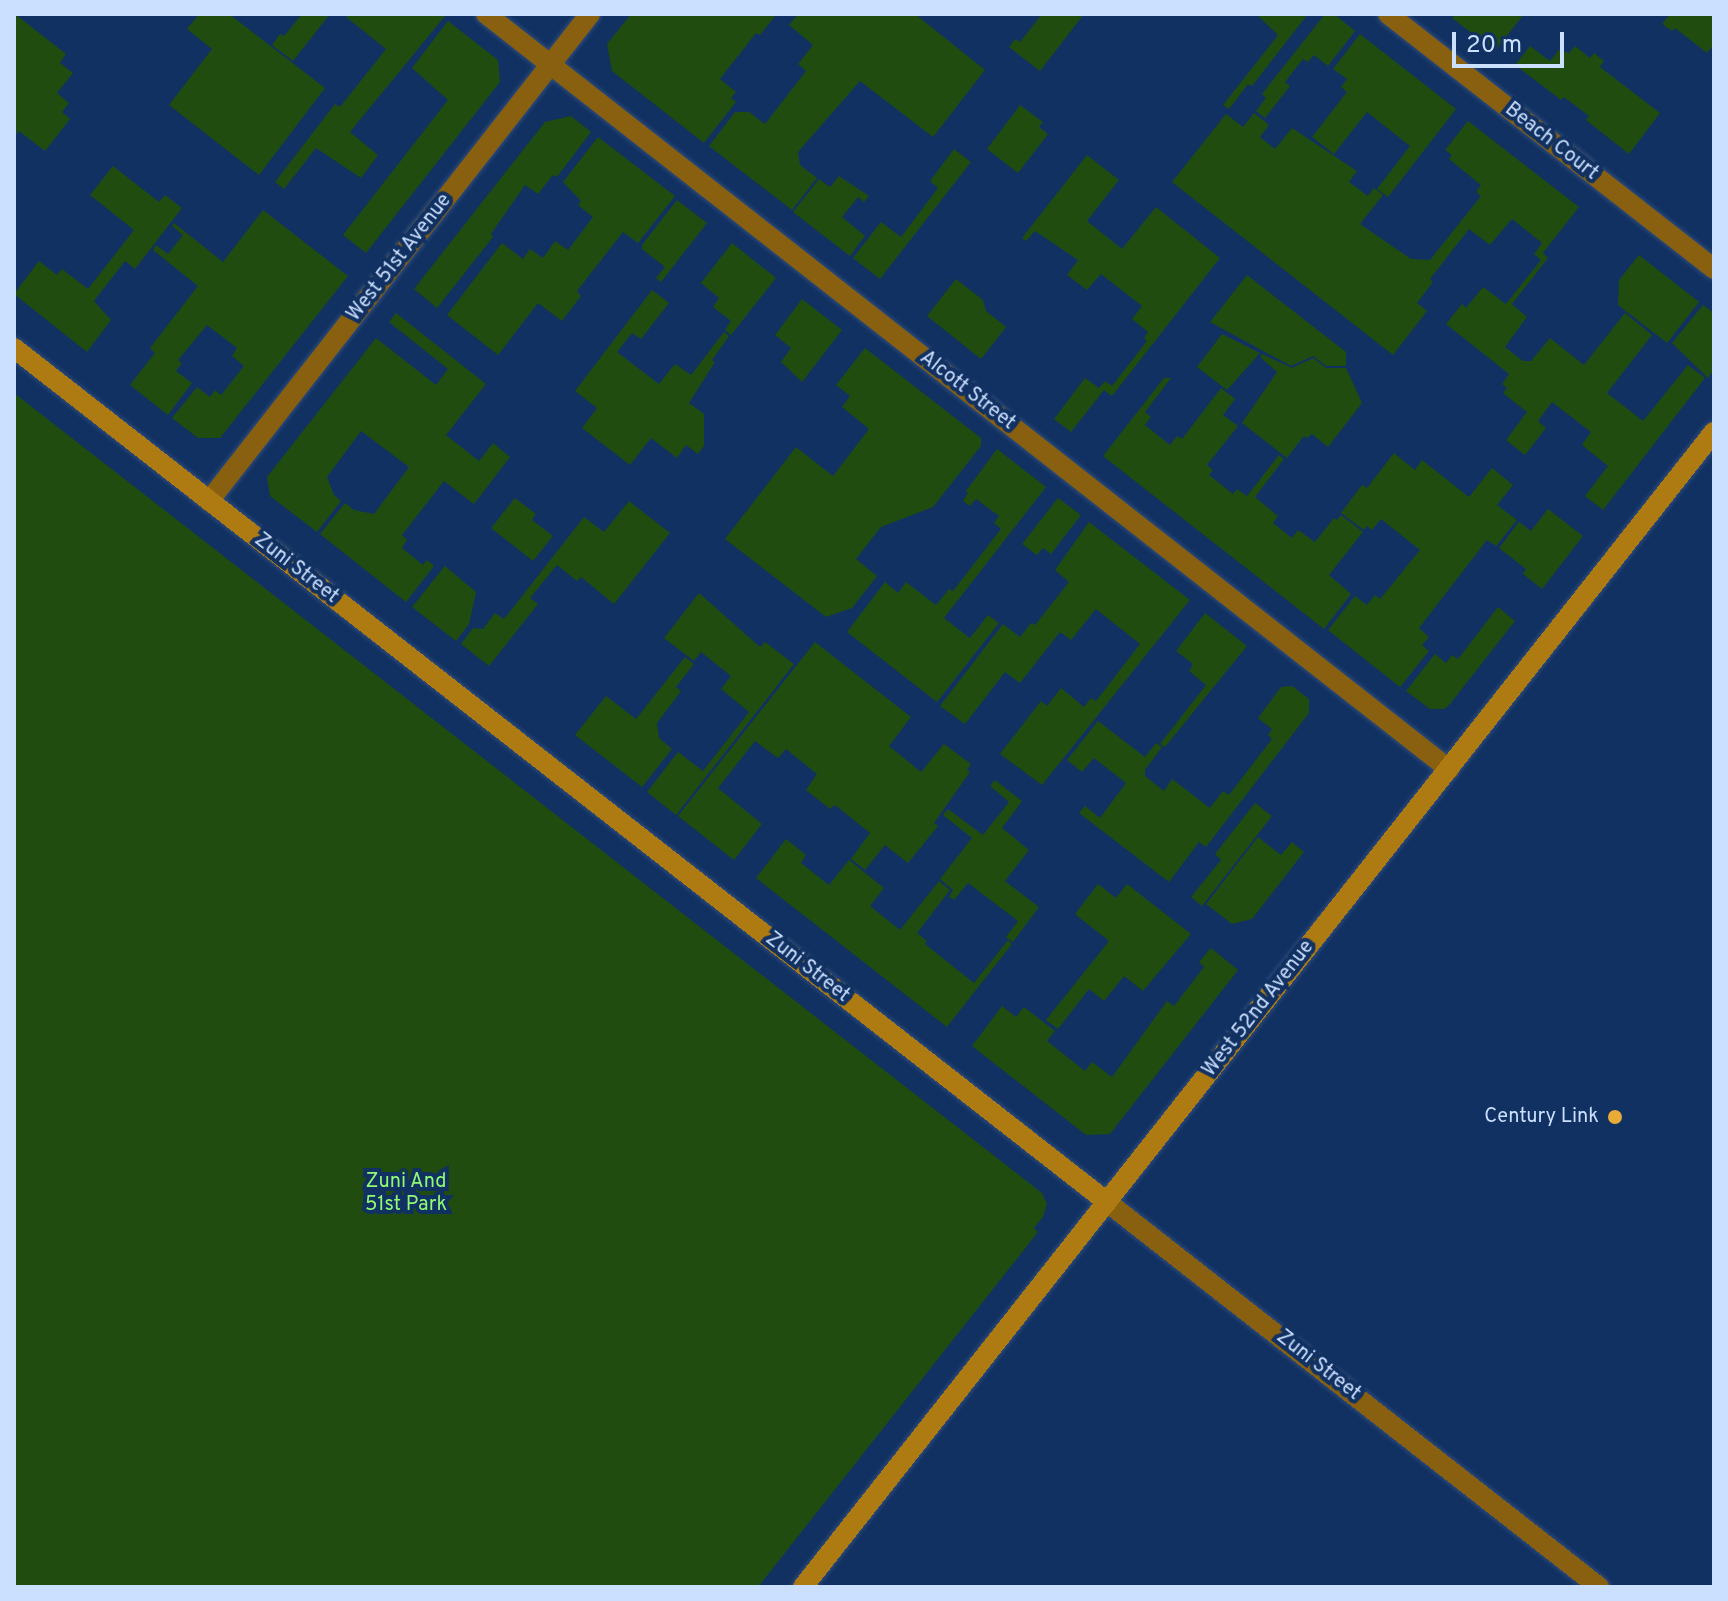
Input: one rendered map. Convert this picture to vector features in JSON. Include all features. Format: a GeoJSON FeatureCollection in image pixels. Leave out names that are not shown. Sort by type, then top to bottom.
{"type":"FeatureCollection","features":[{"type":"Feature","properties":{"kind":"street","name":"Alcott Street"},"geometry":{"type":"LineString","coordinates":[[486,14],[1449,769]]}},
{"type":"Feature","properties":{"kind":"street","name":"West 51st Avenue"},"geometry":{"type":"LineString","coordinates":[[209,501],[590,14]]}},
{"type":"Feature","properties":{"kind":"street","name":"Beach Court"},"geometry":{"type":"LineString","coordinates":[[1388,14],[1714,269]]}},
{"type":"Feature","properties":{"kind":"street","name":"Zuni Street"},"geometry":{"type":"LineString","coordinates":[[14,348],[1599,1587]]}},
{"type":"Feature","properties":{"kind":"street","name":"West 52nd Avenue"},"geometry":{"type":"LineString","coordinates":[[803,1587],[1714,432]]}},
{"type":"Feature","properties":{"kind":"green space"},"geometry":{"type":"Polygon","coordinates":[[[15,14],[66,54],[60,63],[73,73],[57,93],[69,103],[62,112],[70,119],[45,151],[19,131],[14,137],[15,14]]]}},
{"type":"Feature","properties":{"kind":"green space"},"geometry":{"type":"Polygon","coordinates":[[[199,14],[229,14],[325,88],[259,175],[169,105],[212,49],[187,29],[199,14]]]}},
{"type":"Feature","properties":{"kind":"green space"},"geometry":{"type":"Polygon","coordinates":[[[302,14],[330,14],[293,61],[272,45],[302,14]]]}},
{"type":"Feature","properties":{"kind":"green space"},"geometry":{"type":"Polygon","coordinates":[[[349,14],[445,16],[350,132],[378,155],[361,178],[316,148],[284,189],[275,182],[335,104],[340,107],[386,49],[346,17],[349,14]]]}},
{"type":"Feature","properties":{"kind":"green space"},"geometry":{"type":"Polygon","coordinates":[[[631,14],[781,14],[775,16],[760,35],[756,33],[720,79],[736,92],[731,98],[736,102],[704,143],[612,71],[607,44],[631,14]]]}},
{"type":"Feature","properties":{"kind":"green space"},"geometry":{"type":"Polygon","coordinates":[[[798,14],[915,14],[985,70],[933,137],[860,81],[798,152],[800,165],[817,178],[792,210],[709,146],[735,112],[749,112],[765,124],[806,71],[798,64],[813,45],[789,25],[798,14]]]}},
{"type":"Feature","properties":{"kind":"green space"},"geometry":{"type":"Polygon","coordinates":[[[1042,14],[1084,14],[1040,71],[1009,47],[1015,39],[1020,42],[1042,14]]]}},
{"type":"Feature","properties":{"kind":"green space"},"geometry":{"type":"Polygon","coordinates":[[[1256,14],[1308,14],[1252,86],[1248,84],[1229,109],[1223,105],[1278,35],[1256,14]]]}},
{"type":"Feature","properties":{"kind":"green space"},"geometry":{"type":"Polygon","coordinates":[[[1325,14],[1334,14],[1355,31],[1328,66],[1314,55],[1308,62],[1303,59],[1285,82],[1290,86],[1265,118],[1256,111],[1266,98],[1262,94],[1325,14]]]}},
{"type":"Feature","properties":{"kind":"green space"},"geometry":{"type":"Polygon","coordinates":[[[1456,14],[1524,14],[1495,51],[1452,18],[1456,14]]]}},
{"type":"Feature","properties":{"kind":"green space"},"geometry":{"type":"Polygon","coordinates":[[[1670,14],[1714,14],[1714,44],[1707,53],[1675,28],[1672,31],[1662,24],[1670,14]]]}},
{"type":"Feature","properties":{"kind":"green space"},"geometry":{"type":"Polygon","coordinates":[[[448,21],[498,60],[500,82],[366,253],[343,235],[448,100],[412,68],[448,21]]]}},
{"type":"Feature","properties":{"kind":"green space"},"geometry":{"type":"Polygon","coordinates":[[[1360,34],[1456,109],[1388,197],[1377,189],[1410,146],[1367,112],[1334,154],[1312,137],[1347,92],[1341,87],[1347,79],[1333,69],[1360,34]]]}},
{"type":"Feature","properties":{"kind":"green space"},"geometry":{"type":"Polygon","coordinates":[[[1530,46],[1550,61],[1559,50],[1569,53],[1575,46],[1590,58],[1594,53],[1604,61],[1600,67],[1660,113],[1629,154],[1586,120],[1589,116],[1564,97],[1561,100],[1515,65],[1530,46]]]}},
{"type":"Feature","properties":{"kind":"green space"},"geometry":{"type":"Polygon","coordinates":[[[1020,105],[1043,122],[1039,127],[1048,134],[1018,173],[987,149],[1020,105]]]}},
{"type":"Feature","properties":{"kind":"green space"},"geometry":{"type":"Polygon","coordinates":[[[1254,113],[1269,125],[1260,137],[1275,149],[1292,128],[1357,171],[1349,182],[1368,196],[1374,188],[1383,195],[1360,224],[1411,259],[1430,260],[1481,196],[1476,192],[1481,185],[1449,159],[1452,155],[1445,150],[1468,121],[1579,207],[1543,253],[1548,258],[1512,304],[1527,317],[1505,347],[1523,361],[1531,361],[1550,338],[1584,365],[1625,313],[1652,335],[1607,393],[1643,421],[1688,365],[1705,378],[1603,510],[1585,496],[1608,466],[1582,445],[1591,432],[1552,402],[1538,421],[1546,428],[1525,455],[1506,440],[1527,412],[1503,393],[1507,388],[1502,384],[1509,374],[1446,324],[1462,304],[1466,308],[1483,287],[1506,304],[1541,260],[1534,254],[1542,243],[1512,219],[1490,245],[1469,229],[1430,279],[1433,282],[1417,303],[1427,311],[1393,355],[1172,182],[1226,114],[1243,127],[1254,113]]]}},
{"type":"Feature","properties":{"kind":"green space"},"geometry":{"type":"Polygon","coordinates":[[[571,116],[591,132],[557,177],[553,175],[538,194],[525,185],[491,234],[493,237],[437,308],[414,289],[545,122],[571,116]]]}},
{"type":"Feature","properties":{"kind":"green space"},"geometry":{"type":"Polygon","coordinates":[[[598,137],[675,196],[638,243],[623,232],[577,291],[581,296],[562,321],[538,303],[498,355],[447,315],[502,243],[523,259],[530,249],[543,258],[555,241],[568,250],[593,217],[578,205],[581,201],[563,182],[598,137]]]}},
{"type":"Feature","properties":{"kind":"green space"},"geometry":{"type":"Polygon","coordinates":[[[954,149],[971,162],[880,279],[853,258],[881,222],[901,237],[938,188],[930,181],[954,149]]]}},
{"type":"Feature","properties":{"kind":"green space"},"geometry":{"type":"Polygon","coordinates":[[[1087,155],[1119,180],[1087,221],[1122,249],[1156,207],[1220,258],[1112,396],[1104,390],[1071,432],[1054,419],[1085,378],[1099,388],[1105,381],[1112,386],[1147,341],[1144,338],[1148,332],[1132,319],[1142,306],[1101,274],[1087,290],[1067,275],[1078,260],[1035,231],[1026,241],[1022,238],[1087,155]]]}},
{"type":"Feature","properties":{"kind":"green space"},"geometry":{"type":"Polygon","coordinates":[[[113,166],[159,202],[165,195],[182,208],[135,269],[125,261],[94,301],[111,320],[87,352],[14,294],[39,261],[57,275],[62,269],[88,289],[134,230],[90,195],[113,166]]]}},
{"type":"Feature","properties":{"kind":"green space"},"geometry":{"type":"Polygon","coordinates":[[[839,176],[869,196],[864,202],[858,197],[842,217],[865,236],[850,256],[793,212],[819,179],[830,187],[839,176]]]}},
{"type":"Feature","properties":{"kind":"green space"},"geometry":{"type":"Polygon","coordinates":[[[677,200],[707,223],[661,282],[656,278],[665,267],[642,249],[642,245],[677,200]]]}},
{"type":"Feature","properties":{"kind":"green space"},"geometry":{"type":"Polygon","coordinates":[[[263,210],[348,276],[220,438],[198,438],[172,418],[197,387],[210,397],[215,390],[221,395],[244,366],[232,356],[237,348],[207,325],[178,360],[182,363],[176,371],[192,383],[168,415],[130,385],[155,353],[150,348],[198,286],[153,250],[156,245],[168,254],[183,235],[172,226],[174,223],[223,262],[263,210]]]}},
{"type":"Feature","properties":{"kind":"green space"},"geometry":{"type":"Polygon","coordinates":[[[732,243],[776,278],[731,335],[725,330],[731,321],[713,307],[719,298],[701,283],[732,243]]]}},
{"type":"Feature","properties":{"kind":"green space"},"geometry":{"type":"Polygon","coordinates":[[[1639,255],[1699,302],[1667,343],[1618,305],[1619,280],[1639,255]]]}},
{"type":"Feature","properties":{"kind":"green space"},"geometry":{"type":"Polygon","coordinates":[[[1247,275],[1346,352],[1346,366],[1326,366],[1313,356],[1291,366],[1210,322],[1247,275]]]}},
{"type":"Feature","properties":{"kind":"green space"},"geometry":{"type":"Polygon","coordinates":[[[956,279],[983,300],[986,311],[1006,327],[981,359],[927,316],[956,279]]]}},
{"type":"Feature","properties":{"kind":"green space"},"geometry":{"type":"Polygon","coordinates":[[[652,290],[669,303],[641,339],[632,333],[617,352],[659,384],[675,364],[691,375],[724,332],[729,336],[689,403],[704,414],[704,446],[698,454],[686,445],[677,458],[651,438],[630,465],[582,428],[597,408],[575,391],[652,290]]]}},
{"type":"Feature","properties":{"kind":"green space"},"geometry":{"type":"Polygon","coordinates":[[[802,299],[842,330],[802,382],[781,362],[791,348],[775,335],[802,299]]]}},
{"type":"Feature","properties":{"kind":"green space"},"geometry":{"type":"Polygon","coordinates":[[[1703,305],[1714,313],[1714,369],[1708,378],[1672,343],[1703,305]]]}},
{"type":"Feature","properties":{"kind":"green space"},"geometry":{"type":"Polygon","coordinates":[[[396,313],[486,384],[446,435],[479,461],[493,443],[510,457],[474,504],[444,481],[402,535],[407,540],[402,548],[423,565],[427,560],[434,566],[406,602],[320,534],[345,503],[354,510],[374,514],[409,467],[361,431],[327,477],[334,495],[341,501],[317,532],[270,496],[267,477],[376,338],[436,385],[448,369],[389,322],[396,313]]]}},
{"type":"Feature","properties":{"kind":"green space"},"geometry":{"type":"Polygon","coordinates":[[[1222,334],[1260,353],[1227,390],[1197,367],[1222,334]]]}},
{"type":"Feature","properties":{"kind":"green space"},"geometry":{"type":"Polygon","coordinates":[[[865,348],[981,438],[981,446],[933,507],[881,527],[856,559],[877,576],[852,608],[826,617],[725,539],[796,447],[833,476],[869,429],[842,407],[850,396],[836,385],[865,348]]]}},
{"type":"Feature","properties":{"kind":"green space"},"geometry":{"type":"Polygon","coordinates":[[[1262,354],[1292,368],[1313,358],[1326,368],[1346,368],[1362,403],[1328,447],[1312,434],[1307,438],[1304,436],[1287,458],[1242,423],[1277,372],[1260,357],[1262,354]]]}},
{"type":"Feature","properties":{"kind":"green space"},"geometry":{"type":"Polygon","coordinates":[[[1164,378],[1171,378],[1145,412],[1151,417],[1145,425],[1170,445],[1177,436],[1182,439],[1221,388],[1235,399],[1223,415],[1238,426],[1207,465],[1213,470],[1209,475],[1233,494],[1237,489],[1247,496],[1279,455],[1284,459],[1255,497],[1278,516],[1273,523],[1292,538],[1298,530],[1315,542],[1334,518],[1337,520],[1341,515],[1363,532],[1329,575],[1351,594],[1324,629],[1103,456],[1164,378]]]}},
{"type":"Feature","properties":{"kind":"green space","name":"Zuni And 51st Park"},"geometry":{"type":"Polygon","coordinates":[[[14,393],[1042,1193],[1047,1204],[1043,1217],[1034,1228],[1038,1232],[758,1587],[14,1587],[14,393]]]}},
{"type":"Feature","properties":{"kind":"green space"},"geometry":{"type":"Polygon","coordinates":[[[997,449],[1046,487],[944,618],[970,638],[988,615],[999,623],[937,702],[847,632],[885,582],[898,593],[906,582],[936,605],[949,589],[953,591],[1001,529],[994,523],[999,516],[976,499],[970,506],[963,501],[968,493],[966,491],[997,449]]]}},
{"type":"Feature","properties":{"kind":"green space"},"geometry":{"type":"Polygon","coordinates":[[[1394,453],[1415,470],[1422,460],[1469,497],[1492,468],[1513,485],[1497,505],[1517,520],[1496,546],[1487,540],[1419,628],[1429,637],[1422,645],[1429,651],[1400,687],[1328,630],[1355,596],[1367,605],[1375,595],[1380,599],[1420,550],[1381,519],[1372,530],[1367,526],[1364,530],[1341,513],[1362,485],[1367,488],[1394,453]]]}},
{"type":"Feature","properties":{"kind":"green space"},"geometry":{"type":"Polygon","coordinates":[[[515,498],[536,514],[532,520],[553,536],[533,561],[491,528],[515,498]]]}},
{"type":"Feature","properties":{"kind":"green space"},"geometry":{"type":"Polygon","coordinates":[[[1058,498],[1081,515],[1051,554],[1043,548],[1037,555],[1022,544],[1058,498]]]}},
{"type":"Feature","properties":{"kind":"green space"},"geometry":{"type":"Polygon","coordinates":[[[629,501],[670,533],[614,604],[581,577],[577,581],[557,565],[530,598],[538,604],[489,666],[461,644],[473,628],[483,629],[495,613],[504,619],[584,517],[604,532],[629,501]]]}},
{"type":"Feature","properties":{"kind":"green space"},"geometry":{"type":"Polygon","coordinates":[[[1548,509],[1583,536],[1542,589],[1523,574],[1526,569],[1499,548],[1519,522],[1531,531],[1548,509]]]}},
{"type":"Feature","properties":{"kind":"green space"},"geometry":{"type":"Polygon","coordinates":[[[1089,522],[1190,600],[1042,785],[1000,754],[1041,701],[1047,706],[1061,688],[1084,707],[1091,698],[1096,701],[1140,644],[1096,609],[1071,640],[1060,632],[1020,683],[1005,672],[965,724],[940,706],[1003,624],[1020,637],[1031,623],[1035,625],[1069,582],[1055,570],[1089,522]]]}},
{"type":"Feature","properties":{"kind":"green space"},"geometry":{"type":"Polygon","coordinates":[[[445,566],[476,592],[469,624],[456,641],[412,607],[445,566]]]}},
{"type":"Feature","properties":{"kind":"green space"},"geometry":{"type":"Polygon","coordinates":[[[699,593],[760,647],[765,642],[794,664],[676,815],[647,792],[678,752],[703,771],[749,712],[721,689],[731,676],[701,652],[694,661],[664,638],[699,593]]]}},
{"type":"Feature","properties":{"kind":"green space"},"geometry":{"type":"Polygon","coordinates":[[[1498,607],[1515,621],[1450,704],[1444,709],[1430,709],[1406,691],[1435,654],[1446,663],[1452,655],[1458,659],[1498,607]]]}},
{"type":"Feature","properties":{"kind":"green space"},"geometry":{"type":"Polygon","coordinates":[[[1205,613],[1247,646],[1165,747],[1160,744],[1206,685],[1189,671],[1193,664],[1176,651],[1205,613]]]}},
{"type":"Feature","properties":{"kind":"green space"},"geometry":{"type":"Polygon","coordinates":[[[815,642],[911,717],[889,746],[921,772],[944,744],[971,764],[967,770],[970,772],[934,823],[938,826],[908,863],[885,845],[865,870],[851,859],[870,833],[835,805],[830,809],[806,790],[817,774],[786,749],[778,758],[755,741],[718,788],[762,824],[734,860],[678,816],[815,642]]]}},
{"type":"Feature","properties":{"kind":"green space"},"geometry":{"type":"Polygon","coordinates":[[[685,657],[694,664],[676,687],[681,691],[657,723],[659,738],[672,749],[642,787],[575,735],[606,696],[636,719],[685,657]]]}},
{"type":"Feature","properties":{"kind":"green space"},"geometry":{"type":"Polygon","coordinates":[[[1292,686],[1309,699],[1309,713],[1206,847],[1199,842],[1169,882],[1079,813],[1085,806],[1100,818],[1126,783],[1094,758],[1082,772],[1067,760],[1098,721],[1145,757],[1156,743],[1162,747],[1145,770],[1145,776],[1164,791],[1172,779],[1210,808],[1223,791],[1229,795],[1272,739],[1268,735],[1272,729],[1258,718],[1281,687],[1292,686]]]}},
{"type":"Feature","properties":{"kind":"green space"},"geometry":{"type":"Polygon","coordinates":[[[995,780],[1022,801],[1002,828],[1029,850],[1005,881],[1039,907],[1013,942],[1006,937],[1018,921],[968,883],[954,900],[949,897],[953,890],[940,879],[972,838],[943,815],[948,809],[983,835],[1009,802],[990,786],[995,780]]]}},
{"type":"Feature","properties":{"kind":"green space"},"geometry":{"type":"Polygon","coordinates":[[[1255,803],[1272,816],[1202,906],[1191,897],[1221,860],[1215,854],[1255,803]]]}},
{"type":"Feature","properties":{"kind":"green space"},"geometry":{"type":"Polygon","coordinates":[[[1258,837],[1281,855],[1292,842],[1304,852],[1252,919],[1232,924],[1206,904],[1258,837]]]}},
{"type":"Feature","properties":{"kind":"green space"},"geometry":{"type":"Polygon","coordinates":[[[786,839],[806,855],[801,863],[829,885],[849,860],[884,888],[870,906],[900,930],[939,881],[950,890],[917,933],[927,941],[925,944],[974,983],[1008,940],[1012,944],[947,1027],[756,878],[786,839]]]}},
{"type":"Feature","properties":{"kind":"green space"},"geometry":{"type":"Polygon","coordinates":[[[1098,884],[1116,898],[1127,884],[1191,934],[1143,991],[1124,976],[1104,1001],[1089,989],[1058,1029],[1046,1020],[1109,941],[1075,914],[1098,884]]]}},
{"type":"Feature","properties":{"kind":"green space"},"geometry":{"type":"Polygon","coordinates":[[[1211,948],[1238,970],[1110,1134],[1086,1135],[972,1046],[1002,1006],[1016,1017],[1024,1007],[1055,1031],[1047,1041],[1085,1071],[1092,1062],[1112,1077],[1167,1001],[1174,1006],[1204,967],[1199,962],[1211,948]]]}},
{"type":"Feature","properties":{"kind":"place","name":"Century Link"},"geometry":{"type":"Point","coordinates":[1615,1117]}}]}
